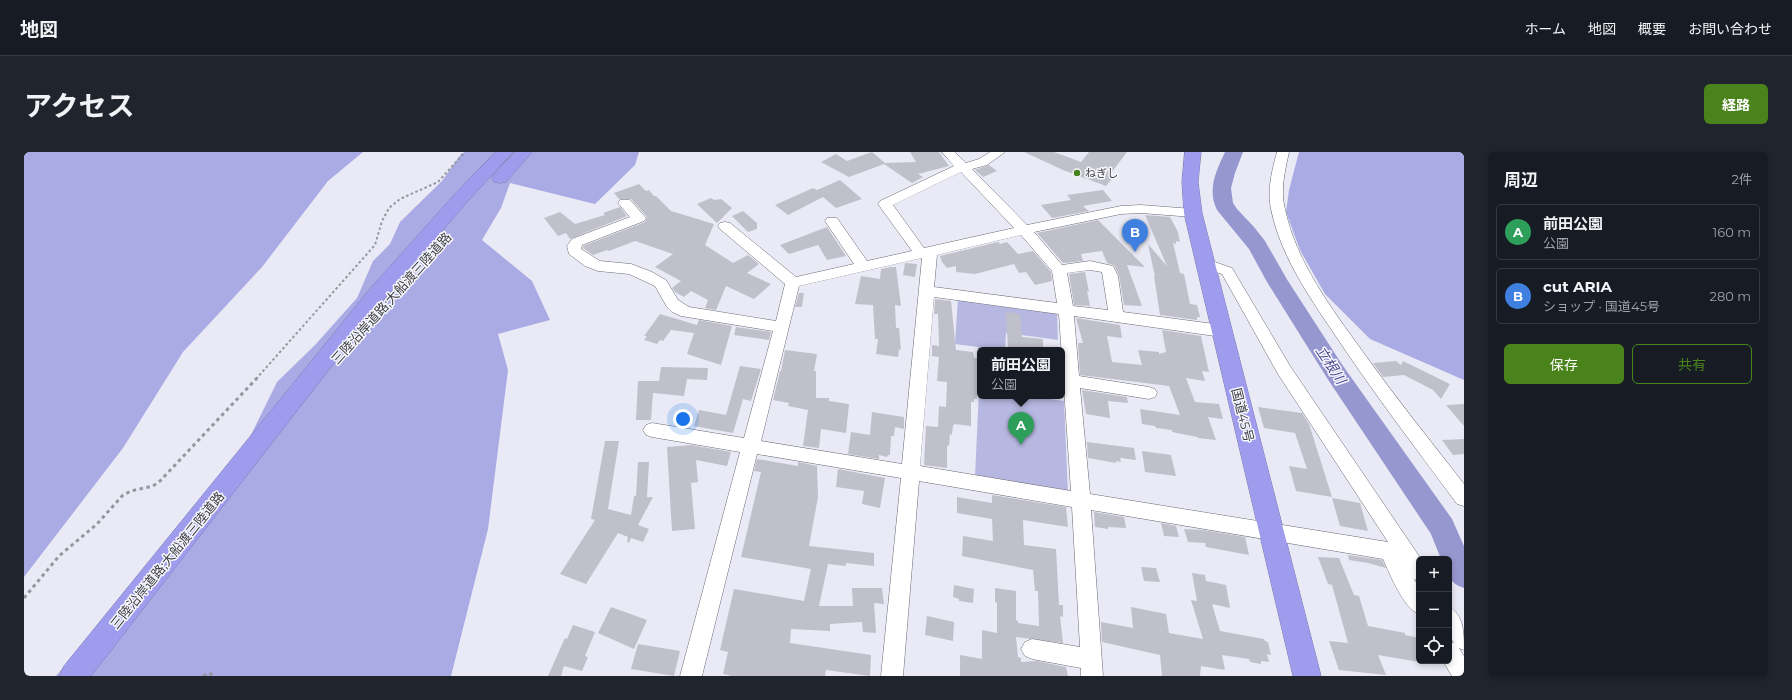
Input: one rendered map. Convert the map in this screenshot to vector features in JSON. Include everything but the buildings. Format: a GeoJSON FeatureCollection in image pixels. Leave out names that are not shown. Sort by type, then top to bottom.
{"type":"FeatureCollection","features":[{"type":"Feature","properties":{"kind":"highway","name":"三陸沿岸道路;大船渡三陸道路"},"geometry":{"type":"LineString","coordinates":[[74,676],[259,445],[376,295],[461,198],[506,152]]}},
{"type":"Feature","properties":{"kind":"highway","name":"三陸沿岸道路;大船渡三陸道路"},"geometry":{"type":"LineString","coordinates":[[259,445],[476,202],[524,152]]}},
{"type":"Feature","properties":{"kind":"highway","name":"国道45号"},"geometry":{"type":"LineString","coordinates":[[1192,152],[1189,183],[1193,213],[1307,676]]}},
{"type":"Feature","properties":{"kind":"street"},"geometry":{"type":"LineString","coordinates":[[948,152],[1024,230],[1059,270],[1066,310],[1092,667],[1032,649]]}},
{"type":"Feature","properties":{"kind":"street"},"geometry":{"type":"LineString","coordinates":[[892,676],[926,291],[926,254],[885,204],[962,168],[984,162],[999,152]]}},
{"type":"Feature","properties":{"kind":"street"},"geometry":{"type":"LineString","coordinates":[[1283,152],[1278,169],[1276,188],[1278,208],[1284,229],[1301,267],[1321,302],[1364,366],[1464,498]]}},
{"type":"Feature","properties":{"kind":"street"},"geometry":{"type":"LineString","coordinates":[[625,203],[639,218],[577,242],[574,246],[574,251],[590,263],[598,266],[631,269],[647,275],[661,283],[667,296],[677,308],[686,312],[781,328]]}},
{"type":"Feature","properties":{"kind":"street"},"geometry":{"type":"LineString","coordinates":[[793,283],[926,254],[1024,230],[1130,209],[1193,213]]}},
{"type":"Feature","properties":{"kind":"street"},"geometry":{"type":"LineString","coordinates":[[832,221],[863,268]]}},
{"type":"Feature","properties":{"kind":"street"},"geometry":{"type":"LineString","coordinates":[[725,226],[793,283]]}},
{"type":"Feature","properties":{"kind":"street"},"geometry":{"type":"LineString","coordinates":[[1206,264],[1227,271],[1284,370],[1416,568]]}},
{"type":"Feature","properties":{"kind":"street"},"geometry":{"type":"LineString","coordinates":[[1059,270],[1080,266],[1096,266],[1108,269],[1111,276],[1116,317]]}},
{"type":"Feature","properties":{"kind":"street"},"geometry":{"type":"LineString","coordinates":[[691,676],[793,283]]}},
{"type":"Feature","properties":{"kind":"street"},"geometry":{"type":"LineString","coordinates":[[926,291],[1222,331]]}},
{"type":"Feature","properties":{"kind":"street"},"geometry":{"type":"LineString","coordinates":[[1072,381],[1149,393]]}},
{"type":"Feature","properties":{"kind":"street"},"geometry":{"type":"LineString","coordinates":[[652,430],[1389,551],[1404,581],[1416,599]]}},
{"type":"Feature","properties":{"kind":"street"},"geometry":{"type":"LineString","coordinates":[[1452,622],[1464,640]]}},
{"type":"Feature","properties":{"kind":"street"},"geometry":{"type":"LineString","coordinates":[[1452,656],[1464,675]]}},
{"type":"Feature","properties":{"kind":"path"},"geometry":{"type":"LineString","coordinates":[[24,598],[59,556],[97,524],[123,495],[131,491],[153,486],[160,481],[286,348],[322,303],[375,245],[379,236],[380,226],[389,208],[411,193],[439,181],[465,152]]}},
{"type":"Feature","properties":{"kind":"path"},"geometry":{"type":"LineString","coordinates":[[203,676],[209,673],[216,676]]}},
{"type":"Feature","properties":{"kind":"shaded area"},"geometry":{"type":"Polygon","coordinates":[[[24,152],[363,152],[328,181],[262,267],[183,352],[123,448],[24,577],[24,152]]]}},
{"type":"Feature","properties":{"kind":"shaded area"},"geometry":{"type":"Polygon","coordinates":[[[465,152],[639,152],[635,165],[595,204],[510,183],[501,208],[482,240],[532,281],[550,320],[498,334],[508,370],[488,529],[451,676],[56,676],[249,439],[277,382],[315,345],[357,298],[373,261],[390,244],[400,222],[442,181],[461,154],[465,152]]]}},
{"type":"Feature","properties":{"kind":"shaded area"},"geometry":{"type":"Polygon","coordinates":[[[1299,152],[1464,152],[1464,380],[1370,339],[1325,294],[1300,250],[1286,212],[1289,190],[1299,152]]]}},
{"type":"Feature","properties":{"kind":"shaded area"},"geometry":{"type":"Polygon","coordinates":[[[958,297],[1057,312],[1058,340],[1006,333],[1005,347],[978,347],[955,344],[958,297]]]}},
{"type":"Feature","properties":{"kind":"shaded area"},"geometry":{"type":"Polygon","coordinates":[[[979,399],[1051,399],[1064,401],[1068,494],[975,478],[979,399]]]}},
{"type":"Feature","properties":{"kind":"waterway","name":"立根川"},"geometry":{"type":"LineString","coordinates":[[1234,152],[1225,173],[1222,188],[1222,196],[1227,210],[1258,246],[1278,282],[1335,372],[1442,528],[1457,563],[1464,575]]}},
{"type":"Feature","properties":{"kind":"place","name":"ねぎし"},"geometry":{"type":"Point","coordinates":[1077,173]}},
{"type":"Feature","properties":{"kind":"place","name":"cut ARIA"},"geometry":{"type":"Point","coordinates":[1135,252]}},
{"type":"Feature","properties":{"kind":"place","name":"前田公園"},"geometry":{"type":"Point","coordinates":[1021,445]}}]}
